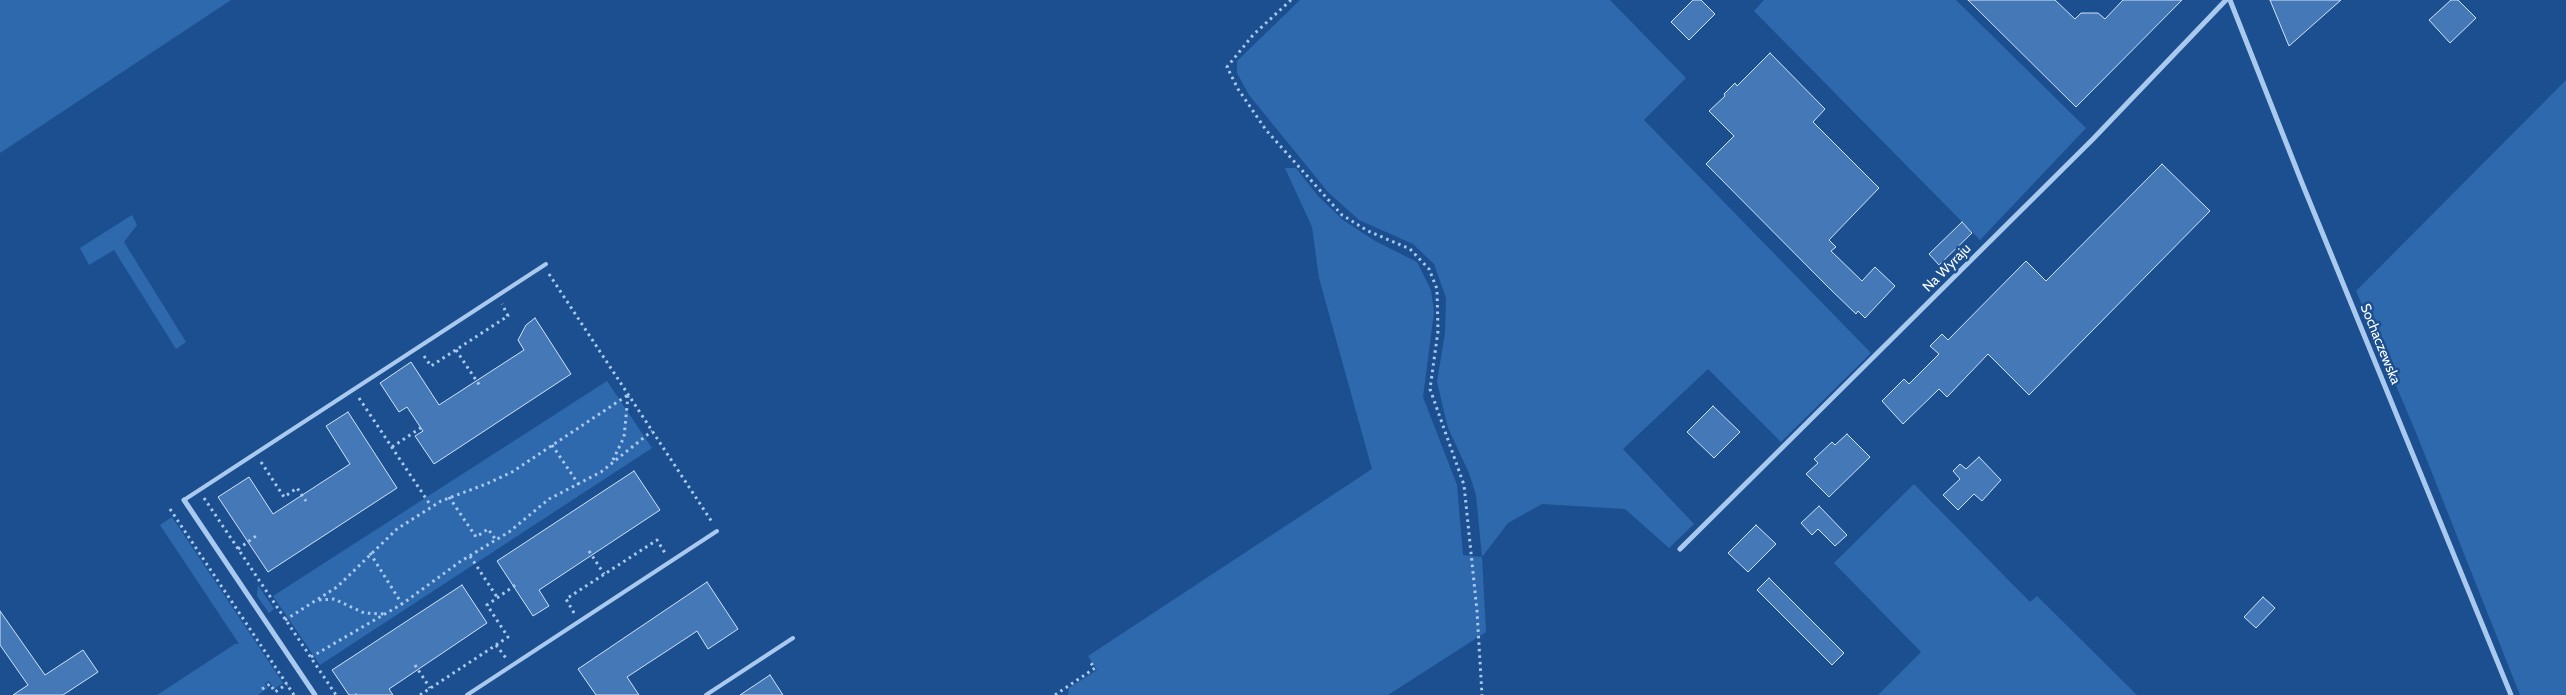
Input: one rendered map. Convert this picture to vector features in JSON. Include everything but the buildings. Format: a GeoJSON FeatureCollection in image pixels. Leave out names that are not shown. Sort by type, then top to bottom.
{"type":"FeatureCollection","features":[{"type":"Feature","properties":{"kind":"street","name":"Na Wyraju"},"geometry":{"type":"LineString","coordinates":[[1680,549],[2093,139],[2226,0]]}},
{"type":"Feature","properties":{"kind":"street","name":"Sochaczewska"},"geometry":{"type":"LineString","coordinates":[[2230,0],[2302,183],[2511,695]]}},
{"type":"Feature","properties":{"kind":"street"},"geometry":{"type":"LineString","coordinates":[[184,500],[315,695]]}},
{"type":"Feature","properties":{"kind":"lane"},"geometry":{"type":"LineString","coordinates":[[184,500],[544,265]]}},
{"type":"Feature","properties":{"kind":"lane"},"geometry":{"type":"LineString","coordinates":[[467,695],[717,531]]}},
{"type":"Feature","properties":{"kind":"lane"},"geometry":{"type":"LineString","coordinates":[[706,695],[793,638]]}},
{"type":"Feature","properties":{"kind":"path"},"geometry":{"type":"LineString","coordinates":[[1291,0],[1254,35],[1227,67],[1238,89],[1266,130],[1342,215],[1368,231],[1410,249],[1429,269],[1437,289],[1438,331],[1430,389],[1464,485],[1477,611],[1479,674],[1482,695]]}},
{"type":"Feature","properties":{"kind":"path"},"geometry":{"type":"LineString","coordinates":[[544,265],[548,274],[717,531]]}},
{"type":"Feature","properties":{"kind":"path"},"geometry":{"type":"LineString","coordinates":[[540,279],[548,274]]}},
{"type":"Feature","properties":{"kind":"path"},"geometry":{"type":"LineString","coordinates":[[418,359],[424,355],[431,366],[508,316],[501,304],[509,299]]}},
{"type":"Feature","properties":{"kind":"path"},"geometry":{"type":"LineString","coordinates":[[456,350],[480,386]]}},
{"type":"Feature","properties":{"kind":"path"},"geometry":{"type":"LineString","coordinates":[[285,620],[345,580],[370,553],[397,529],[431,506],[499,478],[628,395]]}},
{"type":"Feature","properties":{"kind":"path"},"geometry":{"type":"LineString","coordinates":[[610,464],[624,437],[628,395]]}},
{"type":"Feature","properties":{"kind":"path"},"geometry":{"type":"LineString","coordinates":[[359,397],[431,506]]}},
{"type":"Feature","properties":{"kind":"path"},"geometry":{"type":"LineString","coordinates":[[392,447],[422,427]]}},
{"type":"Feature","properties":{"kind":"path"},"geometry":{"type":"LineString","coordinates":[[311,657],[402,604],[496,540],[549,499],[579,485],[610,464],[652,431]]}},
{"type":"Feature","properties":{"kind":"path"},"geometry":{"type":"LineString","coordinates":[[552,445],[579,485]]}},
{"type":"Feature","properties":{"kind":"path"},"geometry":{"type":"LineString","coordinates":[[260,462],[284,497],[297,488],[306,501]]}},
{"type":"Feature","properties":{"kind":"path"},"geometry":{"type":"LineString","coordinates":[[199,490],[336,695]]}},
{"type":"Feature","properties":{"kind":"path"},"geometry":{"type":"LineString","coordinates":[[449,497],[476,537],[488,529],[496,540]]}},
{"type":"Feature","properties":{"kind":"path"},"geometry":{"type":"LineString","coordinates":[[170,509],[294,695]]}},
{"type":"Feature","properties":{"kind":"path"},"geometry":{"type":"LineString","coordinates":[[704,527],[712,522]]}},
{"type":"Feature","properties":{"kind":"path"},"geometry":{"type":"LineString","coordinates":[[238,549],[256,536]]}},
{"type":"Feature","properties":{"kind":"path"},"geometry":{"type":"LineString","coordinates":[[567,618],[574,613],[566,600],[604,574],[657,540],[665,553],[673,548]]}},
{"type":"Feature","properties":{"kind":"path"},"geometry":{"type":"LineString","coordinates":[[589,551],[604,574]]}},
{"type":"Feature","properties":{"kind":"path"},"geometry":{"type":"LineString","coordinates":[[370,553],[402,604]]}},
{"type":"Feature","properties":{"kind":"path"},"geometry":{"type":"LineString","coordinates":[[470,556],[497,597]]}},
{"type":"Feature","properties":{"kind":"path"},"geometry":{"type":"LineString","coordinates":[[420,695],[508,637],[487,604],[517,584]]}},
{"type":"Feature","properties":{"kind":"path"},"geometry":{"type":"LineString","coordinates":[[316,601],[334,599],[364,613],[386,614]]}},
{"type":"Feature","properties":{"kind":"path"},"geometry":{"type":"LineString","coordinates":[[496,645],[505,658],[513,653]]}},
{"type":"Feature","properties":{"kind":"path"},"geometry":{"type":"LineString","coordinates":[[1055,695],[1094,668],[1090,662]]}},
{"type":"Feature","properties":{"kind":"path"},"geometry":{"type":"LineString","coordinates":[[415,666],[430,688]]}},
{"type":"Feature","properties":{"kind":"path"},"geometry":{"type":"LineString","coordinates":[[262,689],[270,684],[275,692],[287,684]]}},
{"type":"Feature","properties":{"kind":"shaded area"},"geometry":{"type":"Polygon","coordinates":[[[0,0],[231,0],[0,153],[0,0]]]}},
{"type":"Feature","properties":{"kind":"shaded area"},"geometry":{"type":"Polygon","coordinates":[[[1300,0],[1610,0],[1686,78],[1644,120],[1871,353],[1781,442],[1708,369],[1623,449],[1694,524],[1669,548],[1625,509],[1542,504],[1508,523],[1482,557],[1476,495],[1469,473],[1448,428],[1437,382],[1445,333],[1446,298],[1434,264],[1413,244],[1359,220],[1328,192],[1249,95],[1237,73],[1237,61],[1300,0]]]}},
{"type":"Feature","properties":{"kind":"shaded area"},"geometry":{"type":"Polygon","coordinates":[[[1764,0],[1956,0],[2086,128],[1980,240],[1754,11],[1764,0]]]}},
{"type":"Feature","properties":{"kind":"shaded area"},"geometry":{"type":"Polygon","coordinates":[[[2566,80],[2566,695],[2520,695],[2417,435],[2356,291],[2566,80]]]}},
{"type":"Feature","properties":{"kind":"shaded area"},"geometry":{"type":"Polygon","coordinates":[[[1285,168],[1296,168],[1318,196],[1343,220],[1375,241],[1417,262],[1431,290],[1434,312],[1423,397],[1457,485],[1463,555],[1482,557],[1486,632],[1388,695],[1068,695],[1069,688],[1097,670],[1088,656],[1372,469],[1319,278],[1312,227],[1285,168]]]}},
{"type":"Feature","properties":{"kind":"shaded area"},"geometry":{"type":"Polygon","coordinates":[[[132,215],[137,225],[124,242],[186,342],[176,349],[114,250],[89,265],[80,248],[132,215]]]}},
{"type":"Feature","properties":{"kind":"shaded area"},"geometry":{"type":"Polygon","coordinates":[[[607,381],[652,448],[320,665],[273,596],[607,381]]]}},
{"type":"Feature","properties":{"kind":"shaded area"},"geometry":{"type":"Polygon","coordinates":[[[1914,484],[2030,602],[2037,596],[2137,695],[1878,695],[1921,652],[1834,563],[1914,484]]]}},
{"type":"Feature","properties":{"kind":"shaded area"},"geometry":{"type":"Polygon","coordinates":[[[172,517],[283,683],[274,689],[269,681],[265,684],[268,688],[258,695],[157,695],[235,644],[239,644],[160,525],[172,517]]]}},
{"type":"Feature","properties":{"kind":"shaded area"},"geometry":{"type":"Polygon","coordinates":[[[258,585],[274,609],[269,613],[257,596],[258,585]]]}}]}
